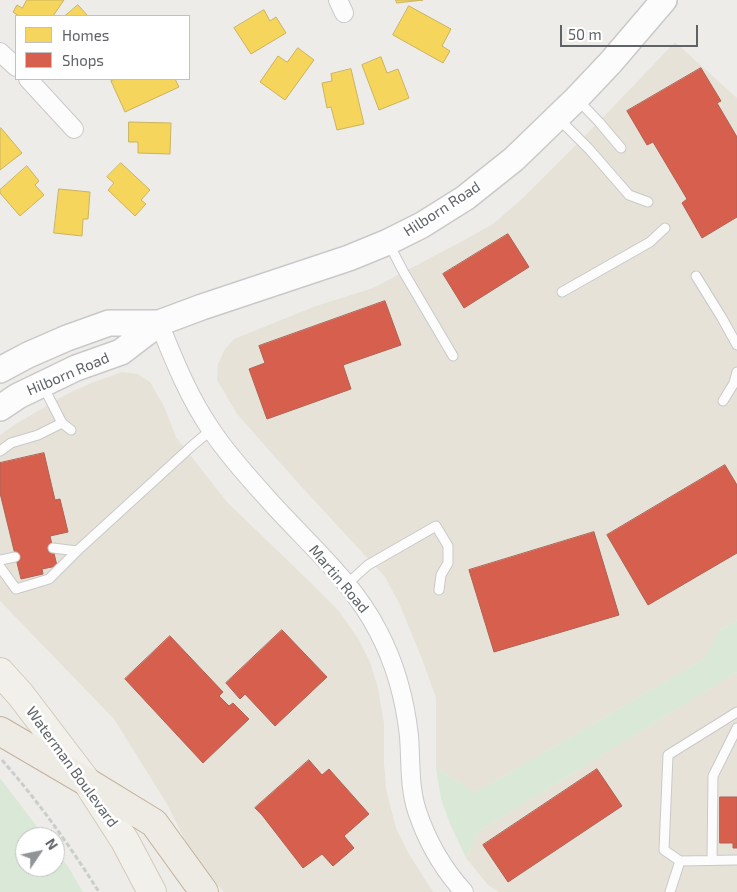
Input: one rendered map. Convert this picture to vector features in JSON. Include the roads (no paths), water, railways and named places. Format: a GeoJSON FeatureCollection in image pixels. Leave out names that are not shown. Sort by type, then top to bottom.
{"type":"FeatureCollection","features":[{"type":"Feature","properties":{"kind":"highway"},"geometry":{"type":"LineString","coordinates":[[0,731],[154,823],[204,892]]}},
{"type":"Feature","properties":{"kind":"main road","name":"Waterman Boulevard"},"geometry":{"type":"LineString","coordinates":[[0,672],[26,702],[87,782],[125,841],[152,892]]}},
{"type":"Feature","properties":{"kind":"street","name":"Hilborn Road"},"geometry":{"type":"LineString","coordinates":[[0,408],[18,396],[76,368],[121,352],[159,323],[202,306],[349,258],[422,225],[465,198],[514,159],[611,62],[664,0]]}},
{"type":"Feature","properties":{"kind":"street"},"geometry":{"type":"LineString","coordinates":[[0,52],[15,65]]}},
{"type":"Feature","properties":{"kind":"street"},"geometry":{"type":"LineString","coordinates":[[29,80],[74,129]]}},
{"type":"Feature","properties":{"kind":"street","name":"Hilborn Road"},"geometry":{"type":"LineString","coordinates":[[0,370],[67,338],[109,323],[159,323]]}},
{"type":"Feature","properties":{"kind":"street","name":"Martin Road"},"geometry":{"type":"LineString","coordinates":[[159,323],[175,364],[211,430],[232,459],[268,500],[347,584],[362,604],[378,631],[391,658],[404,705],[411,779],[417,810],[431,845],[464,892]]}},
{"type":"Feature","properties":{"kind":"lane"},"geometry":{"type":"LineString","coordinates":[[576,99],[621,148]]}},
{"type":"Feature","properties":{"kind":"lane"},"geometry":{"type":"LineString","coordinates":[[557,117],[589,149],[629,195],[648,202]]}},
{"type":"Feature","properties":{"kind":"lane"},"geometry":{"type":"LineString","coordinates":[[562,292],[650,242],[665,228]]}},
{"type":"Feature","properties":{"kind":"lane"},"geometry":{"type":"LineString","coordinates":[[388,242],[403,272],[453,356]]}},
{"type":"Feature","properties":{"kind":"lane"},"geometry":{"type":"LineString","coordinates":[[696,276],[737,345]]}},
{"type":"Feature","properties":{"kind":"lane"},"geometry":{"type":"LineString","coordinates":[[723,401],[734,383],[737,372]]}},
{"type":"Feature","properties":{"kind":"lane"},"geometry":{"type":"LineString","coordinates":[[42,384],[62,423],[71,430]]}},
{"type":"Feature","properties":{"kind":"lane"},"geometry":{"type":"LineString","coordinates":[[0,451],[11,443],[38,435],[62,423]]}},
{"type":"Feature","properties":{"kind":"lane"},"geometry":{"type":"LineString","coordinates":[[0,567],[16,589],[49,579],[77,551],[211,430]]}},
{"type":"Feature","properties":{"kind":"lane"},"geometry":{"type":"LineString","coordinates":[[347,584],[368,565],[436,526],[448,546],[448,563],[441,576],[439,590]]}},
{"type":"Feature","properties":{"kind":"lane"},"geometry":{"type":"LineString","coordinates":[[53,548],[77,551]]}},
{"type":"Feature","properties":{"kind":"lane"},"geometry":{"type":"LineString","coordinates":[[0,560],[15,556]]}},
{"type":"Feature","properties":{"kind":"lane"},"geometry":{"type":"LineString","coordinates":[[737,712],[668,755],[664,850],[680,861],[737,860]]}},
{"type":"Feature","properties":{"kind":"lane"},"geometry":{"type":"LineString","coordinates":[[712,860],[713,776],[737,728]]}},
{"type":"Feature","properties":{"kind":"lane"},"geometry":{"type":"LineString","coordinates":[[670,892],[680,861]]}}]}
